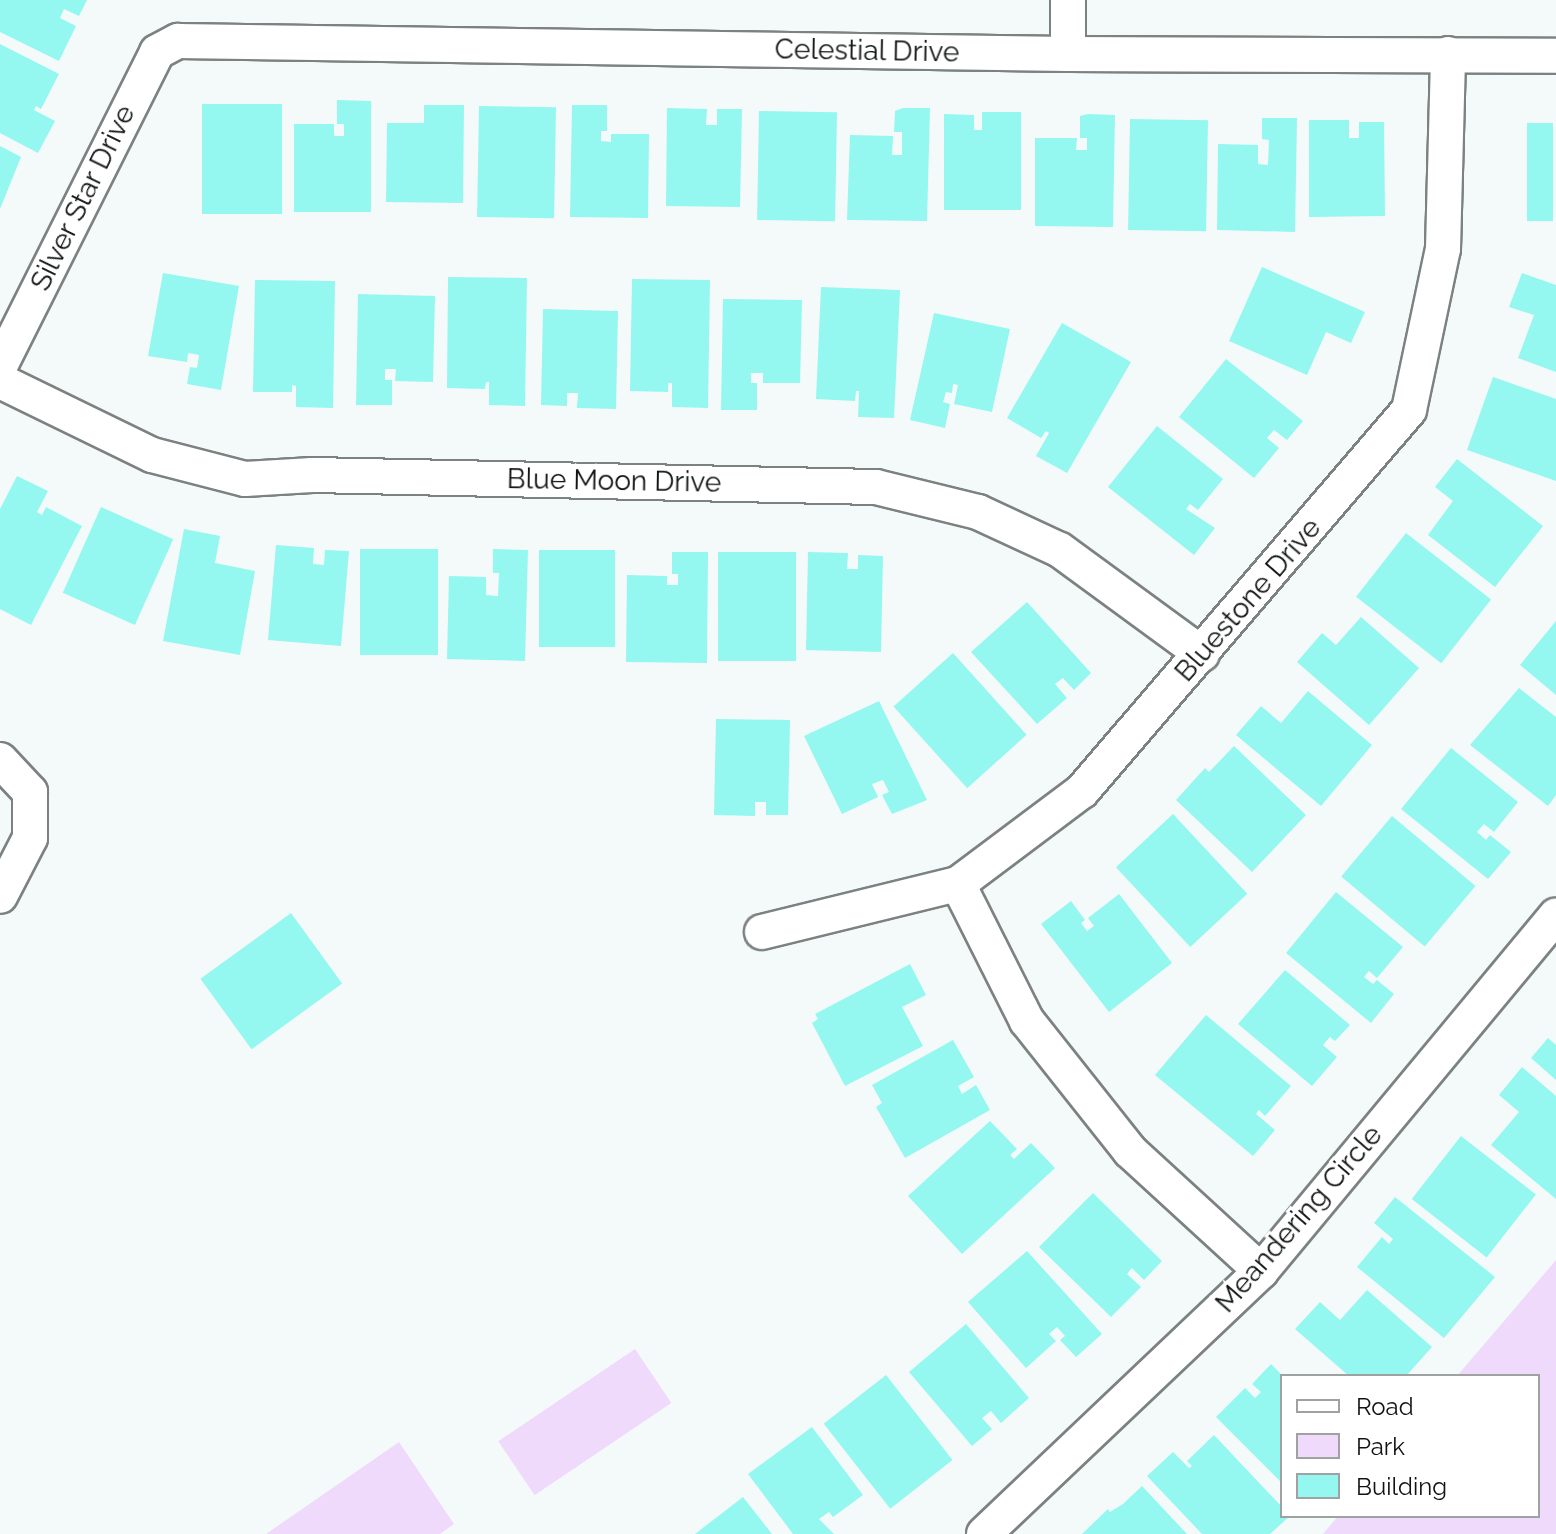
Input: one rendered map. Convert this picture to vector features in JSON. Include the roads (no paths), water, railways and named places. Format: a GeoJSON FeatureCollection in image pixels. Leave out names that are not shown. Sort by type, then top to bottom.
{"type":"FeatureCollection","features":[{"type":"Feature","properties":{"kind":"street"},"geometry":{"type":"LineString","coordinates":[[1068,0],[1068,54]]}},
{"type":"Feature","properties":{"kind":"street","name":"Celestial Drive"},"geometry":{"type":"LineString","coordinates":[[178,41],[1068,54],[1556,56]]}},
{"type":"Feature","properties":{"kind":"street","name":"Silver Star Drive"},"geometry":{"type":"LineString","coordinates":[[0,366],[157,52],[178,41]]}},
{"type":"Feature","properties":{"kind":"street","name":"Bluestone Drive"},"geometry":{"type":"LineString","coordinates":[[762,932],[958,884],[1082,791],[1409,410],[1443,249],[1448,54]]}},
{"type":"Feature","properties":{"kind":"street","name":"Blue Moon Drive"},"geometry":{"type":"LineString","coordinates":[[0,381],[152,455],[245,479],[312,475],[876,487],[978,512],[1060,550],[1202,654]]}},
{"type":"Feature","properties":{"kind":"street"},"geometry":{"type":"LineString","coordinates":[[0,760],[30,792],[30,838],[0,896]]}},
{"type":"Feature","properties":{"kind":"street"},"geometry":{"type":"LineString","coordinates":[[958,884],[1027,1021],[1130,1151],[1261,1271]]}},
{"type":"Feature","properties":{"kind":"street","name":"Meandering Circle"},"geometry":{"type":"LineString","coordinates":[[984,1534],[1261,1271],[1556,916]]}}]}
